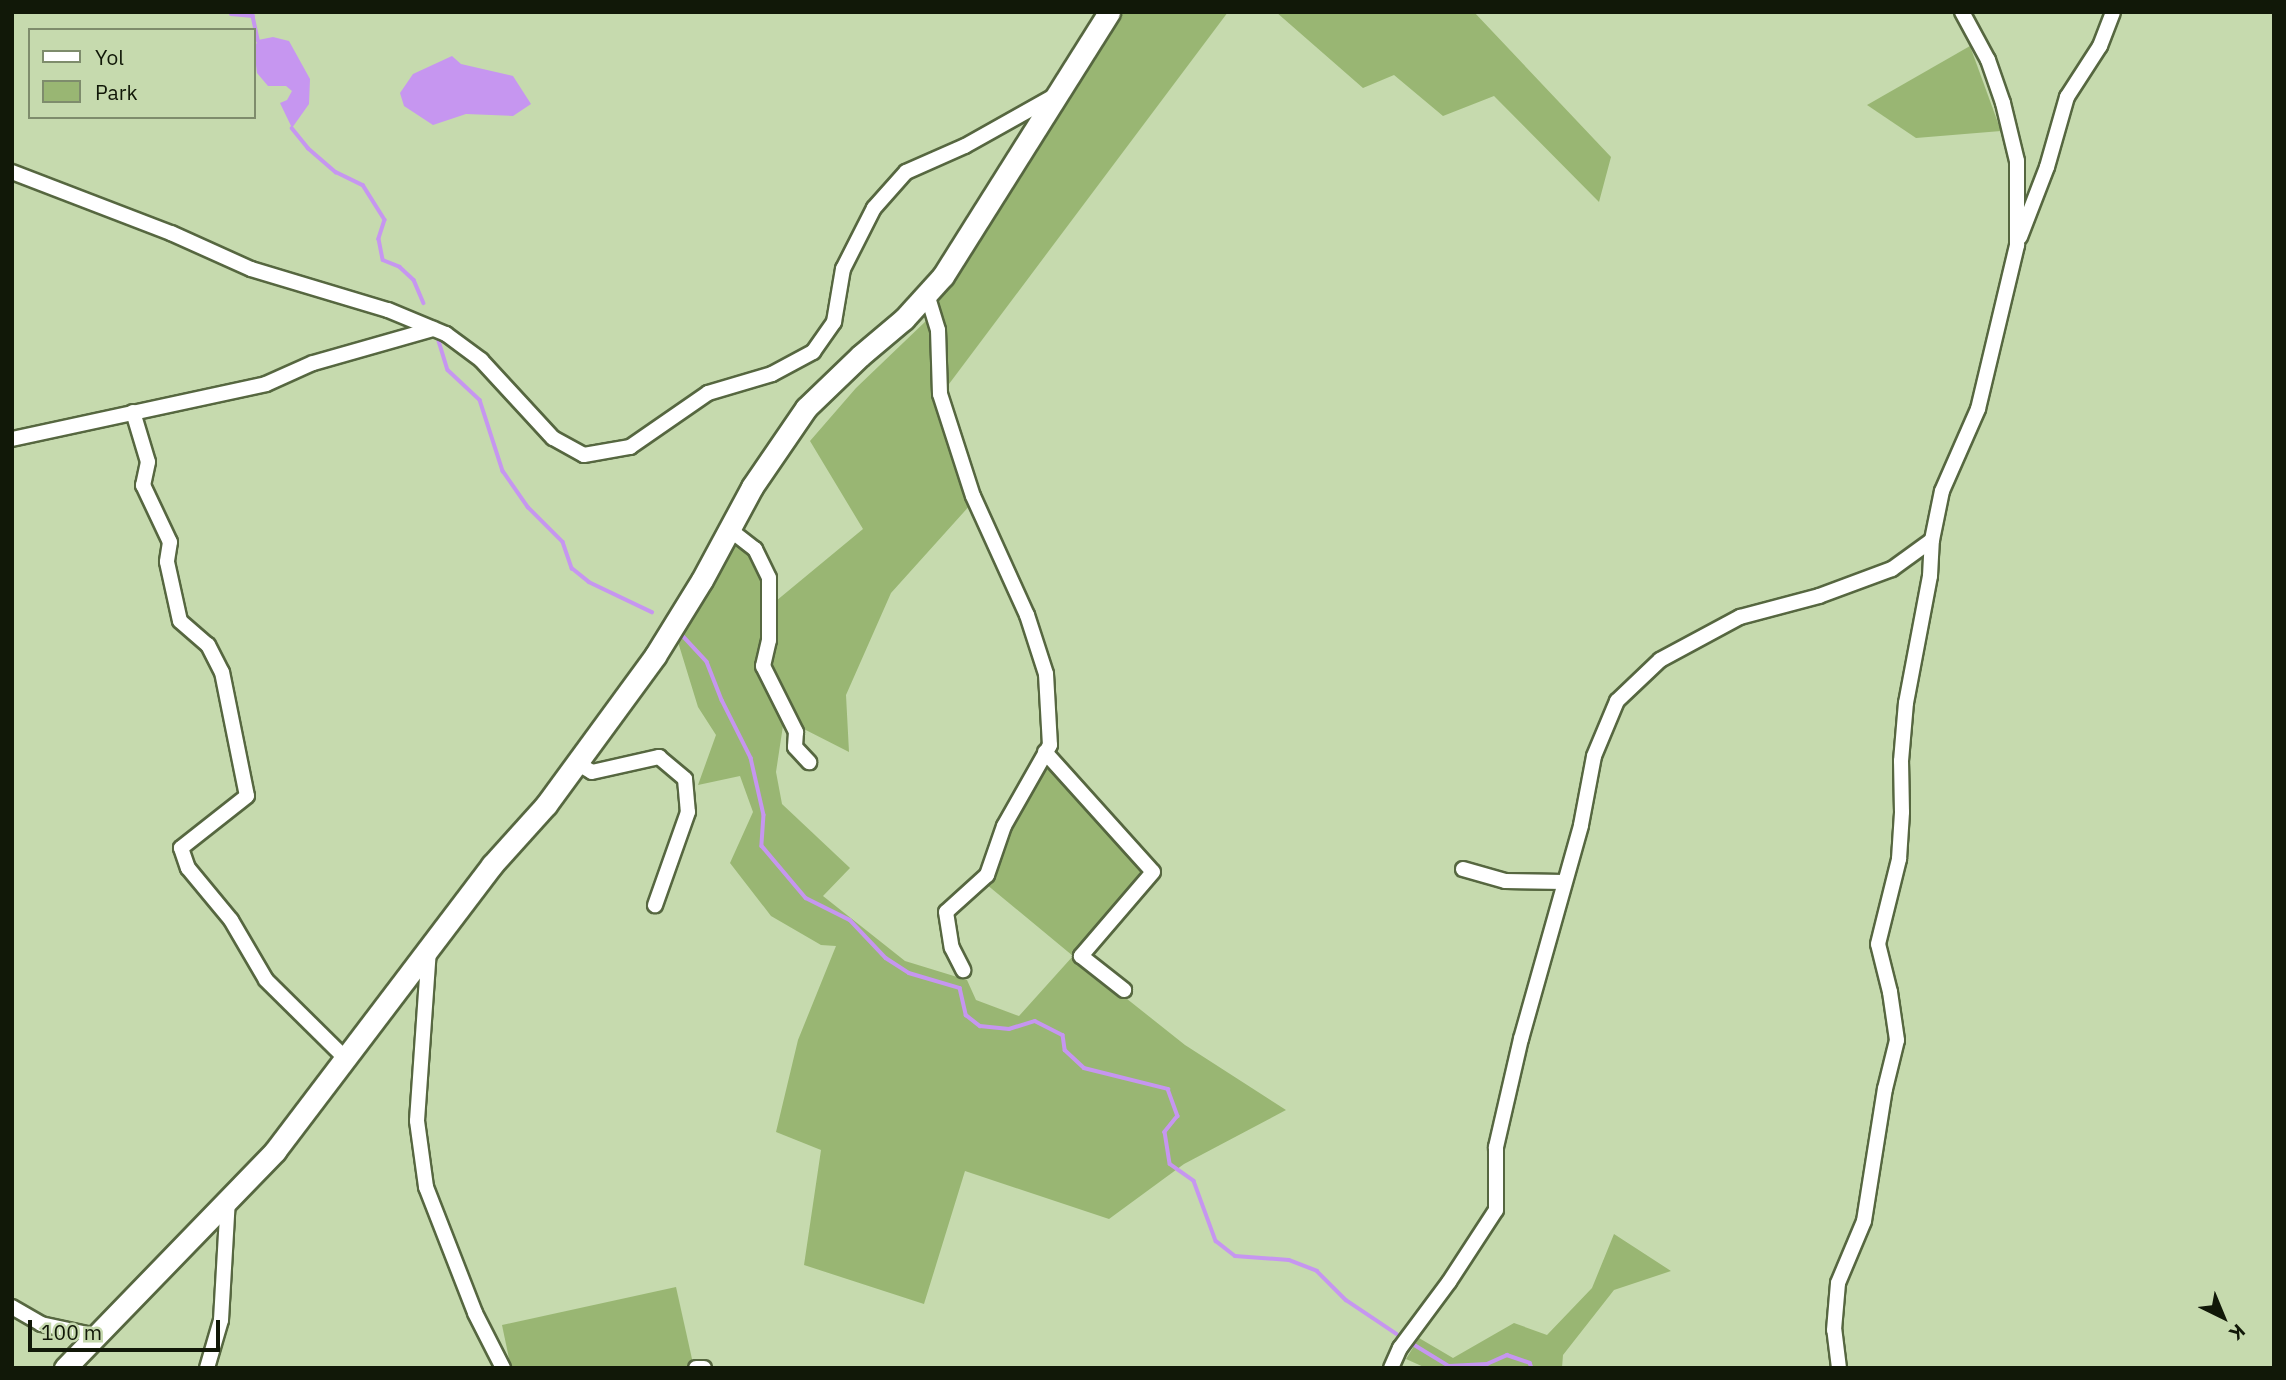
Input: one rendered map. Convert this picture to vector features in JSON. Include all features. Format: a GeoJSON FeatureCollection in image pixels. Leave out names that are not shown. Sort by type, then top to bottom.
{"type":"FeatureCollection","features":[{"type":"Feature","properties":{"kind":"street"},"geometry":{"type":"LineString","coordinates":[[65,1368],[275,1151],[492,865],[546,805],[655,656],[702,580],[752,487],[806,408],[860,356],[904,319],[943,276],[1109,12]]}},
{"type":"Feature","properties":{"kind":"street"},"geometry":{"type":"LineString","coordinates":[[1962,12],[1988,60],[2006,115],[2017,161],[2017,244]]}},
{"type":"Feature","properties":{"kind":"street"},"geometry":{"type":"LineString","coordinates":[[1839,1368],[1834,1330],[1838,1283],[1864,1221],[1885,1089],[1897,1040],[1890,992],[1878,944],[1899,859],[1901,761],[1906,703],[1930,576],[1932,540],[1942,491],[1978,409],[2017,244],[2047,167],[2067,97],[2100,46],[2113,12]]}},
{"type":"Feature","properties":{"kind":"street"},"geometry":{"type":"LineString","coordinates":[[12,172],[170,233],[251,269],[388,310],[446,334],[481,360],[553,438],[584,455],[630,447],[708,393],[772,374],[813,352],[834,322],[844,269],[873,208],[906,172],[965,146],[1058,93]]}},
{"type":"Feature","properties":{"kind":"street"},"geometry":{"type":"LineString","coordinates":[[927,294],[938,330],[940,394],[973,496],[1027,615],[1046,674],[1050,745],[1004,826],[987,875],[946,912],[952,948],[963,970]]}},
{"type":"Feature","properties":{"kind":"street"},"geometry":{"type":"LineString","coordinates":[[12,439],[266,384],[313,363],[433,329]]}},
{"type":"Feature","properties":{"kind":"street"},"geometry":{"type":"LineString","coordinates":[[133,412],[148,461],[143,485],[170,542],[167,562],[180,621],[208,645],[222,673],[247,796],[181,848],[188,868],[231,920],[267,980],[346,1060]]}},
{"type":"Feature","properties":{"kind":"street"},"geometry":{"type":"LineString","coordinates":[[729,529],[755,549],[769,578],[769,640],[763,666],[796,732],[795,747],[809,762]]}},
{"type":"Feature","properties":{"kind":"street"},"geometry":{"type":"LineString","coordinates":[[1391,1368],[1400,1348],[1450,1282],[1496,1210],[1496,1147],[1521,1039],[1581,825],[1594,756],[1617,701],[1661,660],[1740,617],[1819,596],[1892,569],[1932,540]]}},
{"type":"Feature","properties":{"kind":"street"},"geometry":{"type":"LineString","coordinates":[[1045,752],[1153,872],[1081,956],[1124,990]]}},
{"type":"Feature","properties":{"kind":"street"},"geometry":{"type":"LineString","coordinates":[[577,763],[592,772],[659,757],[685,779],[688,812],[655,905]]}},
{"type":"Feature","properties":{"kind":"street"},"geometry":{"type":"LineString","coordinates":[[1463,869],[1505,881],[1564,881]]}},
{"type":"Feature","properties":{"kind":"street"},"geometry":{"type":"LineString","coordinates":[[429,949],[417,1121],[426,1187],[475,1314],[503,1368]]}},
{"type":"Feature","properties":{"kind":"street"},"geometry":{"type":"LineString","coordinates":[[207,1368],[221,1320],[228,1198]]}},
{"type":"Feature","properties":{"kind":"street"},"geometry":{"type":"LineString","coordinates":[[12,1307],[41,1324],[96,1336]]}},
{"type":"Feature","properties":{"kind":"street"},"geometry":{"type":"LineString","coordinates":[[696,1368],[704,1368]]}},
{"type":"Feature","properties":{"kind":"green space"},"geometry":{"type":"Polygon","coordinates":[[[1120,12],[1228,12],[949,384],[944,329],[935,297],[1120,12]]]}},
{"type":"Feature","properties":{"kind":"green space"},"geometry":{"type":"Polygon","coordinates":[[[1276,12],[1474,12],[1611,157],[1599,202],[1494,96],[1443,116],[1394,75],[1363,88],[1276,12]]]}},
{"type":"Feature","properties":{"kind":"green space"},"geometry":{"type":"Polygon","coordinates":[[[1970,46],[2001,131],[1916,138],[1867,105],[1970,46]]]}},
{"type":"Feature","properties":{"kind":"green space"},"geometry":{"type":"Polygon","coordinates":[[[928,319],[934,333],[935,397],[972,503],[891,593],[846,695],[849,752],[794,724],[768,669],[776,601],[863,529],[810,441],[856,388],[928,319]]]}},
{"type":"Feature","properties":{"kind":"green space"},"geometry":{"type":"Polygon","coordinates":[[[731,539],[753,552],[765,581],[763,639],[784,719],[776,772],[782,804],[850,868],[823,896],[905,961],[967,980],[976,1000],[1019,1016],[1073,956],[1185,1045],[1286,1110],[1184,1164],[1109,1219],[965,1171],[924,1304],[804,1265],[821,1150],[776,1132],[798,1040],[836,946],[821,945],[771,916],[730,863],[753,812],[740,776],[698,785],[716,735],[698,707],[678,642],[690,625],[731,539]]]}},
{"type":"Feature","properties":{"kind":"green space"},"geometry":{"type":"Polygon","coordinates":[[[1046,759],[1147,871],[1073,956],[986,884],[1006,829],[1046,759]]]}},
{"type":"Feature","properties":{"kind":"green space"},"geometry":{"type":"Polygon","coordinates":[[[1614,1234],[1671,1271],[1614,1290],[1563,1355],[1562,1368],[1426,1368],[1406,1359],[1419,1338],[1453,1358],[1514,1323],[1547,1335],[1592,1288],[1614,1234]]]}},
{"type":"Feature","properties":{"kind":"green space"},"geometry":{"type":"Polygon","coordinates":[[[676,1287],[694,1368],[511,1368],[502,1325],[676,1287]]]}},
{"type":"Feature","properties":{"kind":"shaded area"},"geometry":{"type":"Polygon","coordinates":[[[273,37],[289,41],[310,79],[309,104],[292,128],[280,103],[287,100],[292,91],[286,86],[268,86],[257,73],[258,40],[273,37]]]}},
{"type":"Feature","properties":{"kind":"shaded area"},"geometry":{"type":"Polygon","coordinates":[[[452,56],[461,64],[513,76],[531,104],[513,116],[466,114],[433,125],[404,106],[400,93],[413,74],[452,56]]]}},
{"type":"Feature","properties":{"kind":"waterway"},"geometry":{"type":"LineString","coordinates":[[231,14],[253,16],[256,28]]}},
{"type":"Feature","properties":{"kind":"waterway"},"geometry":{"type":"LineString","coordinates":[[256,30],[258,40]]}},
{"type":"Feature","properties":{"kind":"waterway"},"geometry":{"type":"LineString","coordinates":[[292,128],[308,148],[336,172],[363,185],[385,220],[379,239],[383,260],[400,267],[414,280],[424,303]]}},
{"type":"Feature","properties":{"kind":"waterway"},"geometry":{"type":"LineString","coordinates":[[439,341],[448,370],[480,400],[503,471],[528,507],[563,542],[572,568],[589,582],[652,612]]}},
{"type":"Feature","properties":{"kind":"waterway"},"geometry":{"type":"LineString","coordinates":[[683,636],[707,662],[722,700],[751,758],[764,815],[762,846],[806,898],[850,920],[886,958],[909,973],[960,988],[966,1015],[980,1026],[1009,1029],[1035,1021],[1063,1035],[1065,1050],[1084,1068],[1168,1089],[1178,1116],[1165,1132],[1170,1164],[1194,1181],[1216,1241],[1235,1256],[1289,1260],[1317,1271],[1346,1300],[1397,1334]]}},
{"type":"Feature","properties":{"kind":"waterway"},"geometry":{"type":"LineString","coordinates":[[1413,1344],[1449,1366],[1487,1364],[1507,1355],[1530,1363],[1532,1368]]}}]}
